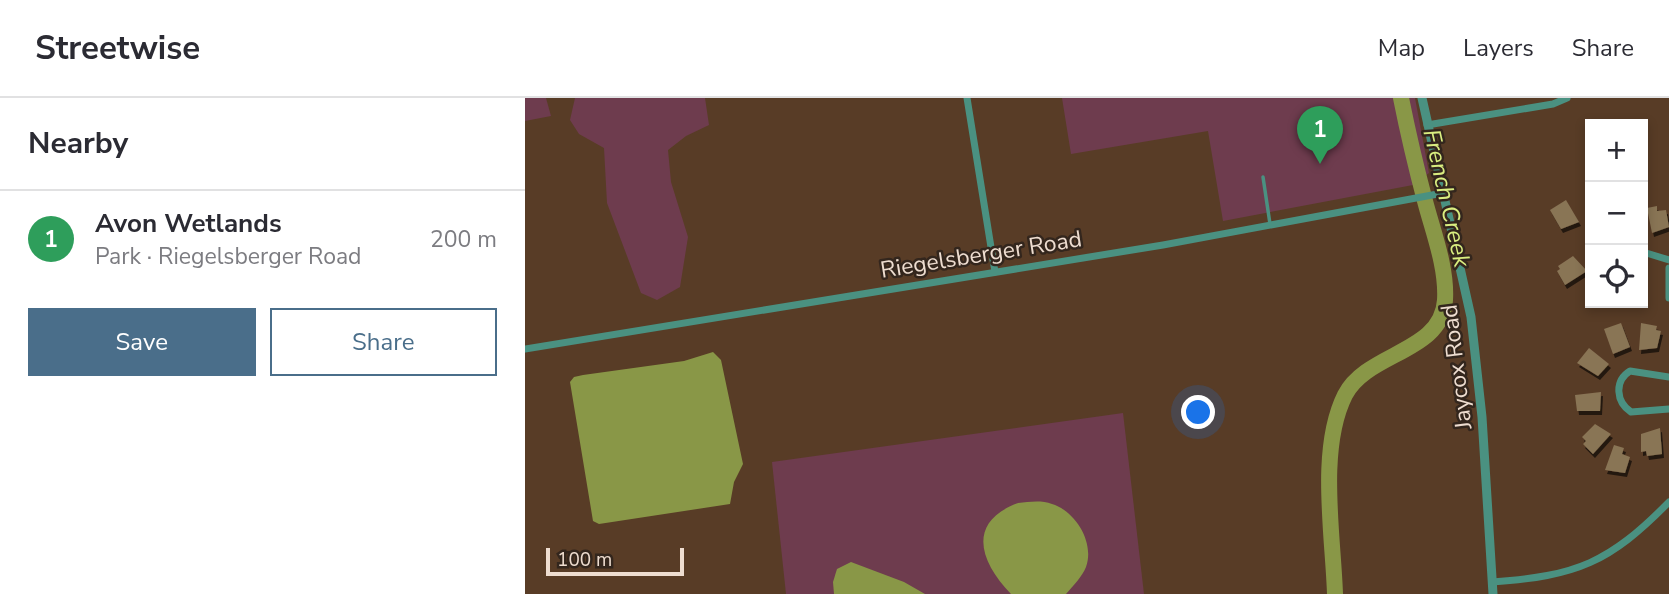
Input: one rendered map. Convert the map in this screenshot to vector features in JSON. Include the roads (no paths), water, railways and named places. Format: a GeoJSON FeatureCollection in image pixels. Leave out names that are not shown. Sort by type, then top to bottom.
{"type":"FeatureCollection","features":[{"type":"Feature","properties":{"kind":"street"},"geometry":{"type":"LineString","coordinates":[[967,98],[995,272]]}},
{"type":"Feature","properties":{"kind":"street","name":"Jaycox Road"},"geometry":{"type":"LineString","coordinates":[[1422,98],[1472,325],[1482,417],[1493,594]]}},
{"type":"Feature","properties":{"kind":"street"},"geometry":{"type":"LineString","coordinates":[[1427,124],[1553,104],[1567,98]]}},
{"type":"Feature","properties":{"kind":"street","name":"Riegelsberger Road"},"geometry":{"type":"LineString","coordinates":[[525,349],[995,272],[1443,193]]}},
{"type":"Feature","properties":{"kind":"street"},"geometry":{"type":"LineString","coordinates":[[1648,254],[1669,260]]}},
{"type":"Feature","properties":{"kind":"street"},"geometry":{"type":"LineString","coordinates":[[1669,268],[1669,298]]}},
{"type":"Feature","properties":{"kind":"street"},"geometry":{"type":"LineString","coordinates":[[1669,377],[1641,370],[1630,371],[1621,379],[1619,391],[1622,405],[1631,412],[1669,410]]}},
{"type":"Feature","properties":{"kind":"street"},"geometry":{"type":"LineString","coordinates":[[1492,582],[1542,578],[1590,564],[1632,538],[1668,506]]}},
{"type":"Feature","properties":{"kind":"lane"},"geometry":{"type":"LineString","coordinates":[[1263,177],[1271,225]]}},
{"type":"Feature","properties":{"kind":"waterway","name":"French Creek"},"geometry":{"type":"LineString","coordinates":[[1335,594],[1329,466],[1337,417],[1345,395],[1355,381],[1369,369],[1418,342],[1431,331],[1441,318],[1445,300],[1442,262],[1418,175],[1401,98]]}},
{"type":"Feature","properties":{"kind":"place","name":"Avon Wetlands"},"geometry":{"type":"Point","coordinates":[1320,164]}}]}
